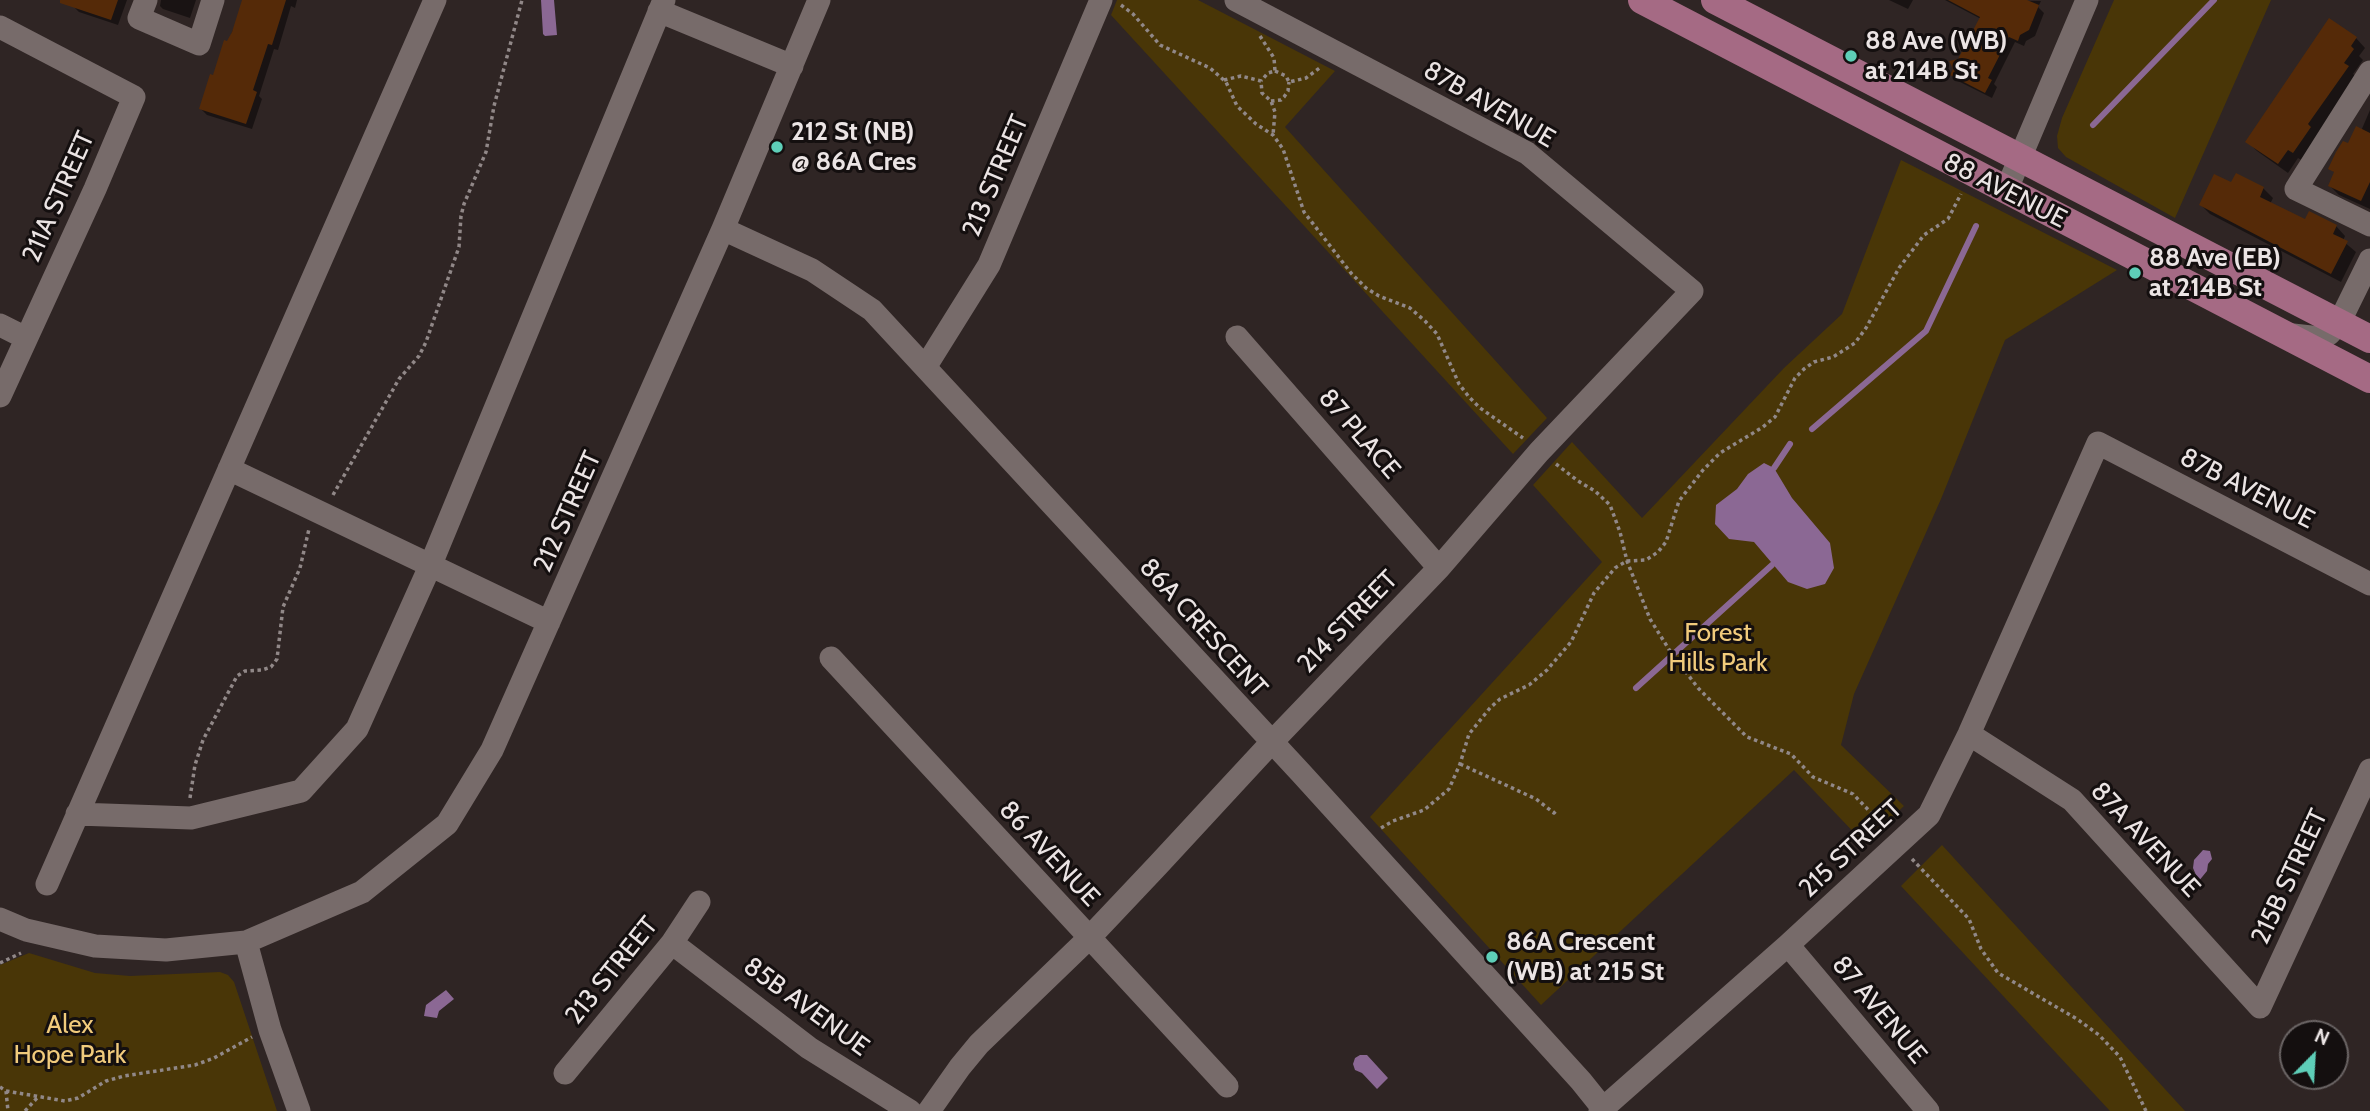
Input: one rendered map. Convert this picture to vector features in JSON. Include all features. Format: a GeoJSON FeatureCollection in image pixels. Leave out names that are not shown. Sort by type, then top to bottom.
{"type":"FeatureCollection","features":[{"type":"Feature","properties":{"kind":"main road","name":"88 AVENUE"},"geometry":{"type":"LineString","coordinates":[[1642,0],[2370,379]]}},
{"type":"Feature","properties":{"kind":"main road","name":"88 AVENUE"},"geometry":{"type":"LineString","coordinates":[[1715,0],[2370,339]]}},
{"type":"Feature","properties":{"kind":"street"},"geometry":{"type":"LineString","coordinates":[[146,0],[139,18],[199,44],[214,0]]}},
{"type":"Feature","properties":{"kind":"street"},"geometry":{"type":"LineString","coordinates":[[47,884],[435,0]]}},
{"type":"Feature","properties":{"kind":"street","name":"212 STREET"},"geometry":{"type":"LineString","coordinates":[[0,919],[26,930],[95,946],[166,950],[246,942],[362,892],[447,824],[492,750],[723,229],[819,0]]}},
{"type":"Feature","properties":{"kind":"street","name":"213 STREET"},"geometry":{"type":"LineString","coordinates":[[926,366],[989,265],[1101,0]]}},
{"type":"Feature","properties":{"kind":"street","name":"87B AVENUE"},"geometry":{"type":"LineString","coordinates":[[1236,0],[1527,153],[1692,291]]}},
{"type":"Feature","properties":{"kind":"street"},"geometry":{"type":"LineString","coordinates":[[2006,191],[2087,0]]}},
{"type":"Feature","properties":{"kind":"street"},"geometry":{"type":"LineString","coordinates":[[77,814],[191,818],[301,791],[357,729],[430,564],[662,5],[792,66]]}},
{"type":"Feature","properties":{"kind":"street","name":"211A STREET"},"geometry":{"type":"LineString","coordinates":[[0,27],[134,97],[0,396]]}},
{"type":"Feature","properties":{"kind":"street"},"geometry":{"type":"LineString","coordinates":[[2370,72],[2296,189],[2370,225]]}},
{"type":"Feature","properties":{"kind":"street","name":"86A CRESCENT"},"geometry":{"type":"LineString","coordinates":[[723,229],[812,270],[872,310],[1364,843],[1581,1081],[1603,1110]]}},
{"type":"Feature","properties":{"kind":"street"},"geometry":{"type":"LineString","coordinates":[[2280,333],[2320,338],[2329,334],[2339,323],[2370,260]]}},
{"type":"Feature","properties":{"kind":"street","name":"214 STREET"},"geometry":{"type":"LineString","coordinates":[[929,1111],[979,1044],[1089,938],[1271,743],[1440,568],[1539,452],[1692,291]]}},
{"type":"Feature","properties":{"kind":"street"},"geometry":{"type":"LineString","coordinates":[[0,325],[26,338]]}},
{"type":"Feature","properties":{"kind":"street","name":"87 PLACE"},"geometry":{"type":"LineString","coordinates":[[1237,337],[1440,568]]}},
{"type":"Feature","properties":{"kind":"street","name":"87B AVENUE"},"geometry":{"type":"LineString","coordinates":[[2098,443],[2370,584]]}},
{"type":"Feature","properties":{"kind":"street","name":"215 STREET"},"geometry":{"type":"LineString","coordinates":[[1603,1110],[1929,815],[1969,734],[2098,443]]}},
{"type":"Feature","properties":{"kind":"street"},"geometry":{"type":"LineString","coordinates":[[229,469],[549,622]]}},
{"type":"Feature","properties":{"kind":"street","name":"86 AVENUE"},"geometry":{"type":"LineString","coordinates":[[831,658],[1227,1086]]}},
{"type":"Feature","properties":{"kind":"street","name":"87A AVENUE"},"geometry":{"type":"LineString","coordinates":[[1969,734],[2072,800],[2260,1007]]}},
{"type":"Feature","properties":{"kind":"street","name":"215B STREET"},"geometry":{"type":"LineString","coordinates":[[2260,1007],[2370,769]]}},
{"type":"Feature","properties":{"kind":"street","name":"213 STREET"},"geometry":{"type":"LineString","coordinates":[[565,1073],[672,943],[699,902]]}},
{"type":"Feature","properties":{"kind":"street"},"geometry":{"type":"LineString","coordinates":[[246,942],[270,1030],[299,1111]]}},
{"type":"Feature","properties":{"kind":"street","name":"85B AVENUE"},"geometry":{"type":"LineString","coordinates":[[672,943],[809,1048],[910,1111]]}},
{"type":"Feature","properties":{"kind":"street","name":"87 AVENUE"},"geometry":{"type":"LineString","coordinates":[[1788,945],[1928,1111]]}},
{"type":"Feature","properties":{"kind":"path"},"geometry":{"type":"LineString","coordinates":[[191,818],[191,787],[203,740],[237,676],[245,671],[271,667],[277,659],[282,607],[300,568],[307,536],[317,510],[330,502],[399,379],[419,356],[426,342],[458,247],[464,204],[485,152],[494,106],[522,0]]}},
{"type":"Feature","properties":{"kind":"path"},"geometry":{"type":"LineString","coordinates":[[1114,0],[1133,14],[1160,46],[1197,61],[1224,80],[1237,106],[1273,135],[1283,149],[1304,212],[1351,273],[1366,288],[1410,308],[1426,321],[1437,334],[1459,384],[1469,397],[1610,505],[1627,561],[1650,619],[1698,688],[1747,737],[1791,754],[1813,777],[1853,794],[1884,825]]}},
{"type":"Feature","properties":{"kind":"path"},"geometry":{"type":"LineString","coordinates":[[1257,31],[1274,58],[1275,71]]}},
{"type":"Feature","properties":{"kind":"path"},"geometry":{"type":"LineString","coordinates":[[1289,82],[1306,78],[1326,64]]}},
{"type":"Feature","properties":{"kind":"path"},"geometry":{"type":"LineString","coordinates":[[1271,101],[1281,100],[1288,91],[1289,82],[1286,76],[1275,71],[1268,73],[1261,81],[1262,93],[1271,101],[1275,112],[1273,135]]}},
{"type":"Feature","properties":{"kind":"path"},"geometry":{"type":"LineString","coordinates":[[1224,80],[1241,76],[1261,81]]}},
{"type":"Feature","properties":{"kind":"path"},"geometry":{"type":"LineString","coordinates":[[1364,843],[1384,826],[1424,810],[1449,789],[1466,741],[1490,708],[1500,699],[1529,685],[1547,670],[1571,642],[1594,593],[1615,568],[1627,561],[1646,560],[1658,552],[1666,542],[1679,501],[1686,489],[1720,453],[1763,428],[1776,417],[1795,378],[1804,369],[1814,362],[1833,357],[1855,343],[1907,257],[1932,228],[1948,219],[1971,173]]}},
{"type":"Feature","properties":{"kind":"path"},"geometry":{"type":"LineString","coordinates":[[1460,764],[1536,799],[1554,813],[1557,810]]}},
{"type":"Feature","properties":{"kind":"path"},"geometry":{"type":"LineString","coordinates":[[1908,856],[1969,919],[1981,949],[1998,973],[2077,1019],[2099,1035],[2120,1057],[2146,1111]]}},
{"type":"Feature","properties":{"kind":"path"},"geometry":{"type":"LineString","coordinates":[[0,963],[21,953]]}},
{"type":"Feature","properties":{"kind":"path"},"geometry":{"type":"LineString","coordinates":[[0,1087],[6,1091],[37,1098],[65,1101],[78,1098],[106,1081],[124,1076],[195,1065],[270,1030]]}},
{"type":"Feature","properties":{"kind":"path"},"geometry":{"type":"LineString","coordinates":[[6,1091],[8,1111]]}},
{"type":"Feature","properties":{"kind":"path"},"geometry":{"type":"LineString","coordinates":[[25,1111],[37,1098]]}},
{"type":"Feature","properties":{"kind":"green space"},"geometry":{"type":"Polygon","coordinates":[[[1117,0],[1198,0],[1335,71],[1285,127],[1547,418],[1513,454],[1111,15],[1117,0]]]}},
{"type":"Feature","properties":{"kind":"green space"},"geometry":{"type":"Polygon","coordinates":[[[2114,0],[2271,0],[2175,218],[2066,157],[2058,148],[2057,136],[2062,118],[2114,0]]]}},
{"type":"Feature","properties":{"kind":"green space","name":"Forest Hills Park"},"geometry":{"type":"Polygon","coordinates":[[[1901,160],[2117,270],[2005,340],[1941,499],[1854,694],[1841,745],[1904,806],[1864,843],[1794,770],[1541,1005],[1370,817],[1602,562],[1533,485],[1572,442],[1642,518],[1784,368],[1842,314],[1901,160]]]}},
{"type":"Feature","properties":{"kind":"green space"},"geometry":{"type":"Polygon","coordinates":[[[1942,845],[2185,1111],[2110,1111],[1901,886],[1942,845]]]}},
{"type":"Feature","properties":{"kind":"green space","name":"Alex Hope Park"},"geometry":{"type":"Polygon","coordinates":[[[29,953],[95,973],[130,976],[220,972],[228,975],[234,982],[277,1111],[0,1111],[0,965],[29,953]]]}},
{"type":"Feature","properties":{"kind":"shaded area"},"geometry":{"type":"Polygon","coordinates":[[[541,0],[554,0],[557,35],[543,34],[541,0]]]}},
{"type":"Feature","properties":{"kind":"shaded area"},"geometry":{"type":"Polygon","coordinates":[[[1764,463],[1774,468],[1792,498],[1830,543],[1834,568],[1825,584],[1807,589],[1788,582],[1754,542],[1729,539],[1715,524],[1716,505],[1737,489],[1748,474],[1764,463]]]}},
{"type":"Feature","properties":{"kind":"shaded area"},"geometry":{"type":"Polygon","coordinates":[[[2203,850],[2210,851],[2212,859],[2198,882],[2193,877],[2196,875],[2194,860],[2203,850]]]}},
{"type":"Feature","properties":{"kind":"shaded area"},"geometry":{"type":"Polygon","coordinates":[[[446,990],[454,999],[439,1011],[437,1018],[424,1016],[426,1005],[446,990]]]}},
{"type":"Feature","properties":{"kind":"shaded area"},"geometry":{"type":"Polygon","coordinates":[[[1367,1055],[1388,1078],[1377,1089],[1362,1073],[1355,1070],[1355,1058],[1367,1055]]]}},
{"type":"Feature","properties":{"kind":"building"},"geometry":{"type":"Polygon","coordinates":[[[60,0],[118,0],[111,20],[60,3],[60,0]]]}},
{"type":"Feature","properties":{"kind":"building"},"geometry":{"type":"Polygon","coordinates":[[[242,0],[286,0],[272,45],[268,44],[253,90],[257,92],[246,124],[199,109],[210,74],[213,75],[224,40],[227,41],[232,32],[242,0]]]}},
{"type":"Feature","properties":{"kind":"building"},"geometry":{"type":"Polygon","coordinates":[[[1948,0],[2027,0],[2039,5],[2029,30],[2020,35],[2018,41],[2009,37],[1988,78],[1992,80],[1985,93],[1950,75],[1953,69],[1949,61],[1958,59],[1980,17],[1948,0]]]}},
{"type":"Feature","properties":{"kind":"building"},"geometry":{"type":"Polygon","coordinates":[[[2329,18],[2357,37],[2351,46],[2354,49],[2344,63],[2349,66],[2308,124],[2311,127],[2293,153],[2288,150],[2278,164],[2245,142],[2329,18]]]}},
{"type":"Feature","properties":{"kind":"building"},"geometry":{"type":"Polygon","coordinates":[[[2356,126],[2370,133],[2370,182],[2361,201],[2328,186],[2334,172],[2328,169],[2343,141],[2348,143],[2356,126]]]}},
{"type":"Feature","properties":{"kind":"building"},"geometry":{"type":"Polygon","coordinates":[[[2236,173],[2264,187],[2260,197],[2305,219],[2309,211],[2337,225],[2333,234],[2348,241],[2331,274],[2199,205],[2214,174],[2231,182],[2236,173]]]}},
{"type":"Feature","properties":{"kind":"waterway"},"geometry":{"type":"LineString","coordinates":[[2093,125],[2214,0]]}},
{"type":"Feature","properties":{"kind":"waterway"},"geometry":{"type":"LineString","coordinates":[[1812,429],[1926,331],[1976,226]]}},
{"type":"Feature","properties":{"kind":"waterway"},"geometry":{"type":"LineString","coordinates":[[1774,468],[1790,444]]}},
{"type":"Feature","properties":{"kind":"waterway"},"geometry":{"type":"LineString","coordinates":[[1636,688],[1772,565]]}},
{"type":"Feature","properties":{"kind":"place","name":"88 Ave (WB) at 214B St"},"geometry":{"type":"Point","coordinates":[1851,56]}},
{"type":"Feature","properties":{"kind":"place","name":"212 St (NB) @ 86A Cres"},"geometry":{"type":"Point","coordinates":[777,147]}},
{"type":"Feature","properties":{"kind":"place","name":"88 Ave (EB) at 214B St"},"geometry":{"type":"Point","coordinates":[2135,273]}},
{"type":"Feature","properties":{"kind":"place","name":"86A Crescent (WB) at 215 St"},"geometry":{"type":"Point","coordinates":[1492,957]}}]}
